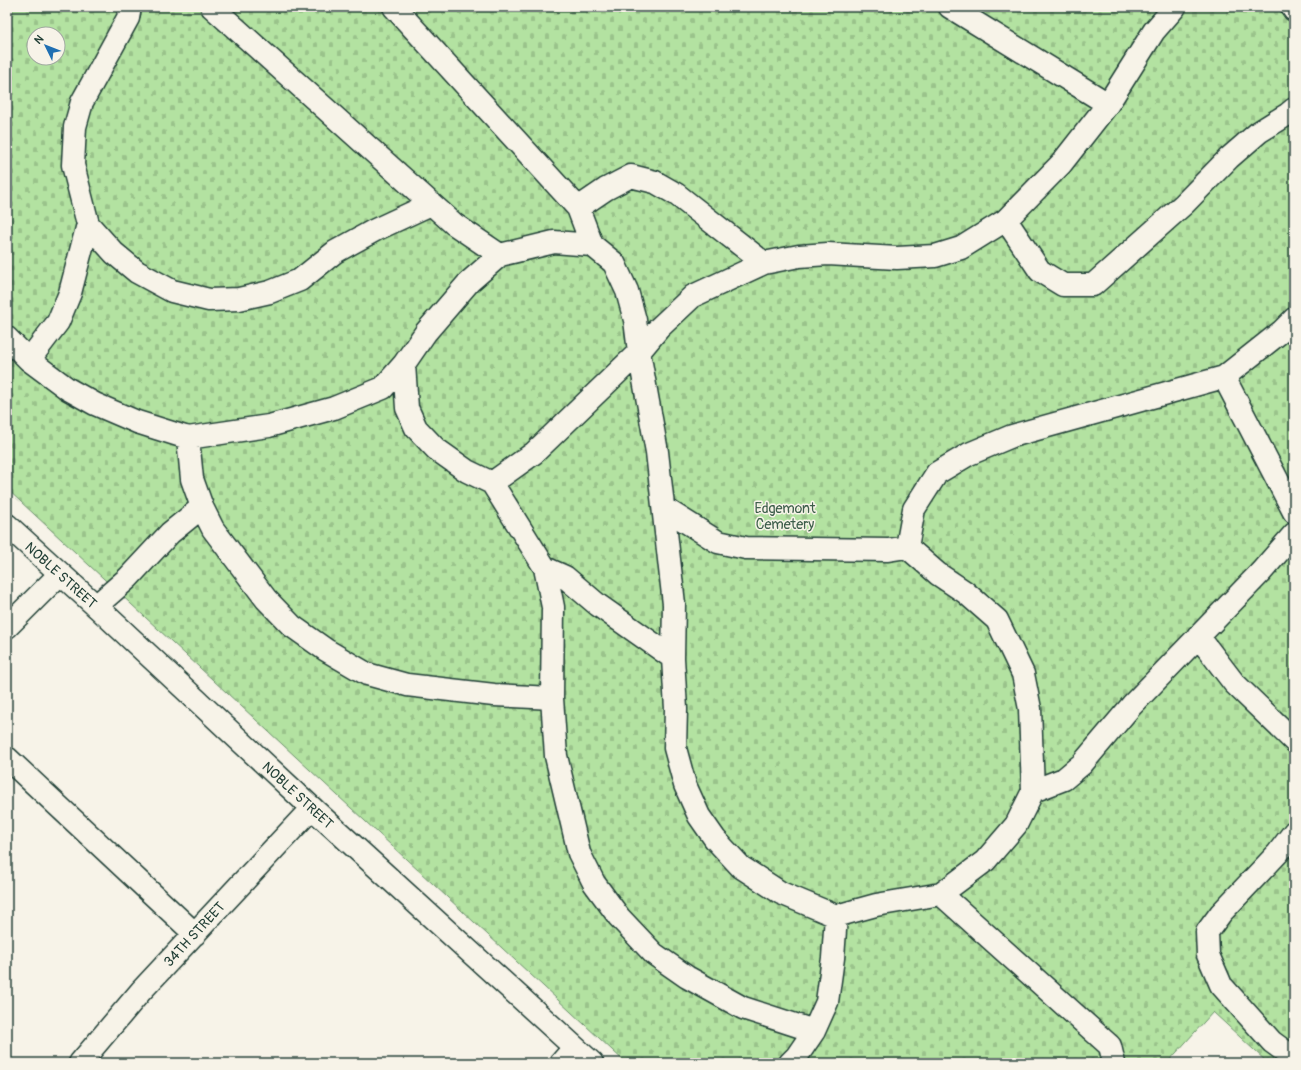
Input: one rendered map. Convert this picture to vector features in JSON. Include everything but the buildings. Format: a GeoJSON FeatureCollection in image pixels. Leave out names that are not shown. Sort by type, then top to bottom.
{"type":"FeatureCollection","features":[{"type":"Feature","properties":{"kind":"main road"},"geometry":{"type":"LineString","coordinates":[[130,7],[128,18],[82,102],[75,127],[73,165],[88,224],[114,253],[137,272],[172,290],[209,300],[239,299],[270,292],[300,280],[335,252],[375,230],[430,204]]}},
{"type":"Feature","properties":{"kind":"main road"},"geometry":{"type":"LineString","coordinates":[[212,7],[430,204],[454,224],[500,255]]}},
{"type":"Feature","properties":{"kind":"main road"},"geometry":{"type":"LineString","coordinates":[[394,7],[578,208],[592,245],[614,263],[627,291],[635,320],[638,352],[657,452],[674,604],[673,658],[676,708],[675,748],[685,785],[699,816],[714,839],[741,867],[781,894],[836,916],[876,906],[941,894],[985,861],[1016,825],[1033,791],[1030,709],[1023,674],[997,620],[965,592],[938,574],[907,547]]}},
{"type":"Feature","properties":{"kind":"main road"},"geometry":{"type":"LineString","coordinates":[[950,7],[1108,104]]}},
{"type":"Feature","properties":{"kind":"main road"},"geometry":{"type":"LineString","coordinates":[[492,484],[534,453],[638,352],[659,328],[693,296],[764,263],[799,256],[828,254],[897,258],[935,256],[961,248],[1006,220],[1061,164],[1108,104],[1154,31],[1175,7]]}},
{"type":"Feature","properties":{"kind":"main road"},"geometry":{"type":"LineString","coordinates":[[1006,220],[1040,270],[1064,286],[1093,285],[1184,204],[1229,158],[1259,132],[1294,109]]}},
{"type":"Feature","properties":{"kind":"main road"},"geometry":{"type":"LineString","coordinates":[[578,208],[606,189],[631,176],[655,182],[676,194],[764,263]]}},
{"type":"Feature","properties":{"kind":"main road"},"geometry":{"type":"LineString","coordinates":[[29,360],[58,322],[70,293],[88,224]]}},
{"type":"Feature","properties":{"kind":"main road"},"geometry":{"type":"LineString","coordinates":[[7,338],[29,360],[68,389],[95,404],[137,422],[188,438],[269,426],[334,408],[383,388],[404,364],[426,332],[469,282],[500,255],[554,242],[592,245]]}},
{"type":"Feature","properties":{"kind":"main road"},"geometry":{"type":"LineString","coordinates":[[907,547],[914,509],[937,473],[969,454],[1012,436],[1224,377],[1282,331],[1294,319]]}},
{"type":"Feature","properties":{"kind":"main road"},"geometry":{"type":"LineString","coordinates":[[404,364],[407,408],[416,428],[436,449],[467,471],[492,484],[545,568],[553,607],[552,698],[556,756],[579,853],[594,883],[620,917],[654,954],[687,977],[743,1008],[814,1031]]}},
{"type":"Feature","properties":{"kind":"main road"},"geometry":{"type":"LineString","coordinates":[[1224,377],[1294,512]]}},
{"type":"Feature","properties":{"kind":"main road"},"geometry":{"type":"LineString","coordinates":[[188,438],[192,479],[202,507],[213,529],[266,599],[292,626],[326,650],[367,674],[406,685],[494,695],[552,698]]}},
{"type":"Feature","properties":{"kind":"main road"},"geometry":{"type":"LineString","coordinates":[[96,606],[128,578],[170,533],[202,507]]}},
{"type":"Feature","properties":{"kind":"main road"},"geometry":{"type":"LineString","coordinates":[[664,508],[718,542],[746,548],[888,550],[907,547]]}},
{"type":"Feature","properties":{"kind":"main road","name":"NOBLE STREET"},"geometry":{"type":"LineString","coordinates":[[7,525],[312,808],[567,1055],[592,1063]]}},
{"type":"Feature","properties":{"kind":"main road"},"geometry":{"type":"LineString","coordinates":[[1033,791],[1064,779],[1082,764],[1132,705],[1261,572],[1294,534]]}},
{"type":"Feature","properties":{"kind":"main road"},"geometry":{"type":"LineString","coordinates":[[545,568],[565,577],[598,605],[673,658]]}},
{"type":"Feature","properties":{"kind":"main road"},"geometry":{"type":"LineString","coordinates":[[7,626],[60,574]]}},
{"type":"Feature","properties":{"kind":"main road"},"geometry":{"type":"LineString","coordinates":[[1198,636],[1234,683],[1294,741]]}},
{"type":"Feature","properties":{"kind":"main road"},"geometry":{"type":"LineString","coordinates":[[7,758],[194,934]]}},
{"type":"Feature","properties":{"kind":"main road","name":"34TH STREET"},"geometry":{"type":"LineString","coordinates":[[80,1063],[141,991],[312,808]]}},
{"type":"Feature","properties":{"kind":"main road"},"geometry":{"type":"LineString","coordinates":[[1294,832],[1278,853],[1221,913],[1207,932],[1208,955],[1221,985],[1272,1042],[1294,1058]]}},
{"type":"Feature","properties":{"kind":"main road"},"geometry":{"type":"LineString","coordinates":[[941,894],[1110,1046],[1114,1063]]}},
{"type":"Feature","properties":{"kind":"main road"},"geometry":{"type":"LineString","coordinates":[[798,1061],[827,1002],[833,958],[836,916]]}},
{"type":"Feature","properties":{"kind":"green space","name":"Edgemont Cemetery"},"geometry":{"type":"Polygon","coordinates":[[[7,7],[1294,7],[1294,1060],[1292,1063],[1268,1063],[1213,1012],[1167,1063],[626,1063],[7,489],[7,7]]]}}]}
